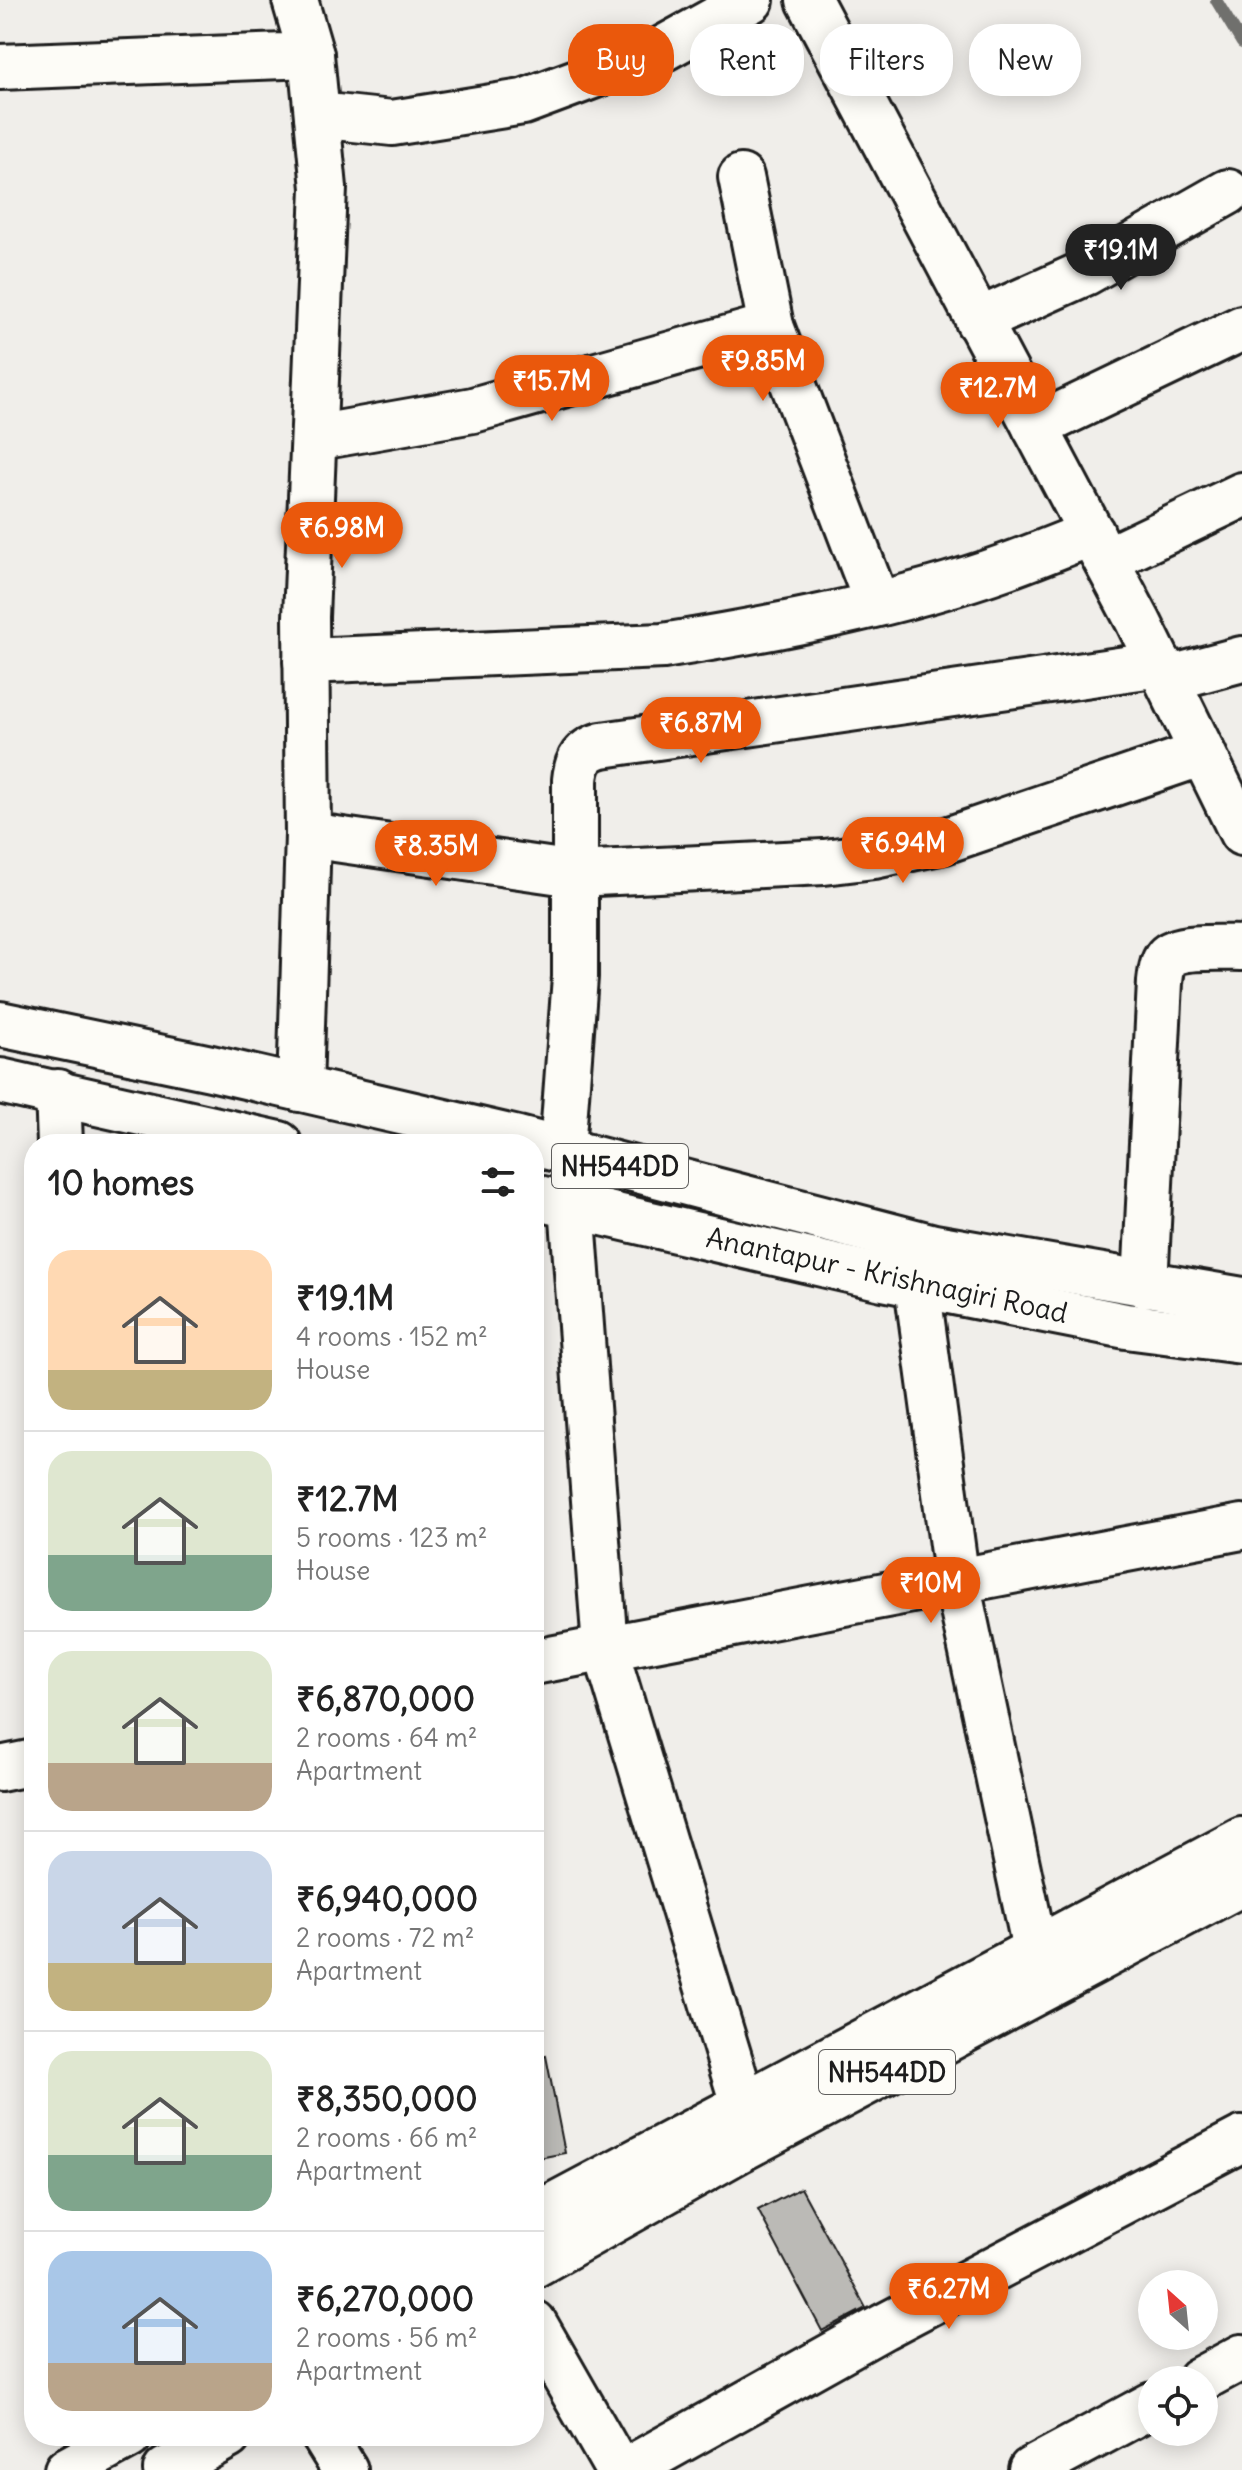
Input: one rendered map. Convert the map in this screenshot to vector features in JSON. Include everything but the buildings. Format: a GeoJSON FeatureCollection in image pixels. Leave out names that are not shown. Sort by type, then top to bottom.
{"type":"FeatureCollection","features":[{"type":"Feature","properties":{"kind":"main road"},"geometry":{"type":"LineString","coordinates":[[317,115],[392,123],[523,102],[657,52],[751,0]]}},
{"type":"Feature","properties":{"kind":"main road"},"geometry":{"type":"LineString","coordinates":[[809,0],[1099,546],[1242,833]]}},
{"type":"Feature","properties":{"kind":"main road"},"geometry":{"type":"LineString","coordinates":[[0,67],[309,18],[324,188],[306,661],[308,835],[300,1089]]}},
{"type":"Feature","properties":{"kind":"main road"},"geometry":{"type":"LineString","coordinates":[[741,177],[771,326],[877,603]]}},
{"type":"Feature","properties":{"kind":"main road"},"geometry":{"type":"LineString","coordinates":[[978,321],[1085,273],[1228,192]]}},
{"type":"Feature","properties":{"kind":"main road"},"geometry":{"type":"LineString","coordinates":[[314,438],[473,410],[771,326]]}},
{"type":"Feature","properties":{"kind":"main road"},"geometry":{"type":"LineString","coordinates":[[1035,427],[1242,328]]}},
{"type":"Feature","properties":{"kind":"main road"},"geometry":{"type":"LineString","coordinates":[[306,661],[663,646],[877,603],[1007,566],[1099,546],[1242,495]]}},
{"type":"Feature","properties":{"kind":"main road"},"geometry":{"type":"LineString","coordinates":[[743,2104],[605,1648],[553,1201],[573,1153],[576,766],[580,757],[592,747],[1242,659]]}},
{"type":"Feature","properties":{"kind":"main road"},"geometry":{"type":"LineString","coordinates":[[308,835],[575,874],[824,862],[874,856],[944,841],[1203,753]]}},
{"type":"Feature","properties":{"kind":"main road"},"geometry":{"type":"LineString","coordinates":[[1145,1285],[1160,982],[1164,964],[1170,954],[1185,949],[1242,948]]}},
{"type":"Feature","properties":{"kind":"main road","name":"Anantapur - Krishnagiri Road"},"geometry":{"type":"LineString","coordinates":[[0,1024],[492,1134]]}},
{"type":"Feature","properties":{"kind":"main road"},"geometry":{"type":"LineString","coordinates":[[0,1081],[236,1134]]}},
{"type":"Feature","properties":{"kind":"main road"},"geometry":{"type":"LineString","coordinates":[[58,1092],[60,1134]]}},
{"type":"Feature","properties":{"kind":"main road","name":"Anantapur - Krishnagiri Road"},"geometry":{"type":"LineString","coordinates":[[544,1146],[934,1247],[1242,1300]]}},
{"type":"Feature","properties":{"kind":"main road","name":"Anantapur - Krishnagiri Road"},"geometry":{"type":"LineString","coordinates":[[553,1201],[917,1285],[1126,1326],[1242,1341]]}},
{"type":"Feature","properties":{"kind":"main road"},"geometry":{"type":"LineString","coordinates":[[917,1285],[957,1582],[1035,1949]]}},
{"type":"Feature","properties":{"kind":"main road"},"geometry":{"type":"LineString","coordinates":[[544,1660],[1242,1527]]}},
{"type":"Feature","properties":{"kind":"main road"},"geometry":{"type":"LineString","coordinates":[[0,1769],[24,1764]]}},
{"type":"Feature","properties":{"kind":"main road","name":"NH544DD"},"geometry":{"type":"LineString","coordinates":[[544,2211],[1242,1840]]}},
{"type":"Feature","properties":{"kind":"main road","name":"NH544DD"},"geometry":{"type":"LineString","coordinates":[[544,2259],[737,2151],[1242,1883]]}},
{"type":"Feature","properties":{"kind":"main road"},"geometry":{"type":"LineString","coordinates":[[627,2470],[883,2327],[1242,2139]]}},
{"type":"Feature","properties":{"kind":"main road"},"geometry":{"type":"LineString","coordinates":[[544,2340],[618,2470]]}},
{"type":"Feature","properties":{"kind":"main road"},"geometry":{"type":"LineString","coordinates":[[1218,2370],[1242,2357]]}},
{"type":"Feature","properties":{"kind":"main road"},"geometry":{"type":"LineString","coordinates":[[1031,2470],[1138,2413]]}},
{"type":"Feature","properties":{"kind":"main road"},"geometry":{"type":"LineString","coordinates":[[67,2470],[111,2446]]}},
{"type":"Feature","properties":{"kind":"main road"},"geometry":{"type":"LineString","coordinates":[[166,2470],[210,2446]]}},
{"type":"Feature","properties":{"kind":"main road"},"geometry":{"type":"LineString","coordinates":[[330,2446],[345,2470]]}},
{"type":"Feature","properties":{"kind":"waterway"},"geometry":{"type":"LineString","coordinates":[[1216,0],[1242,43]]}}]}
